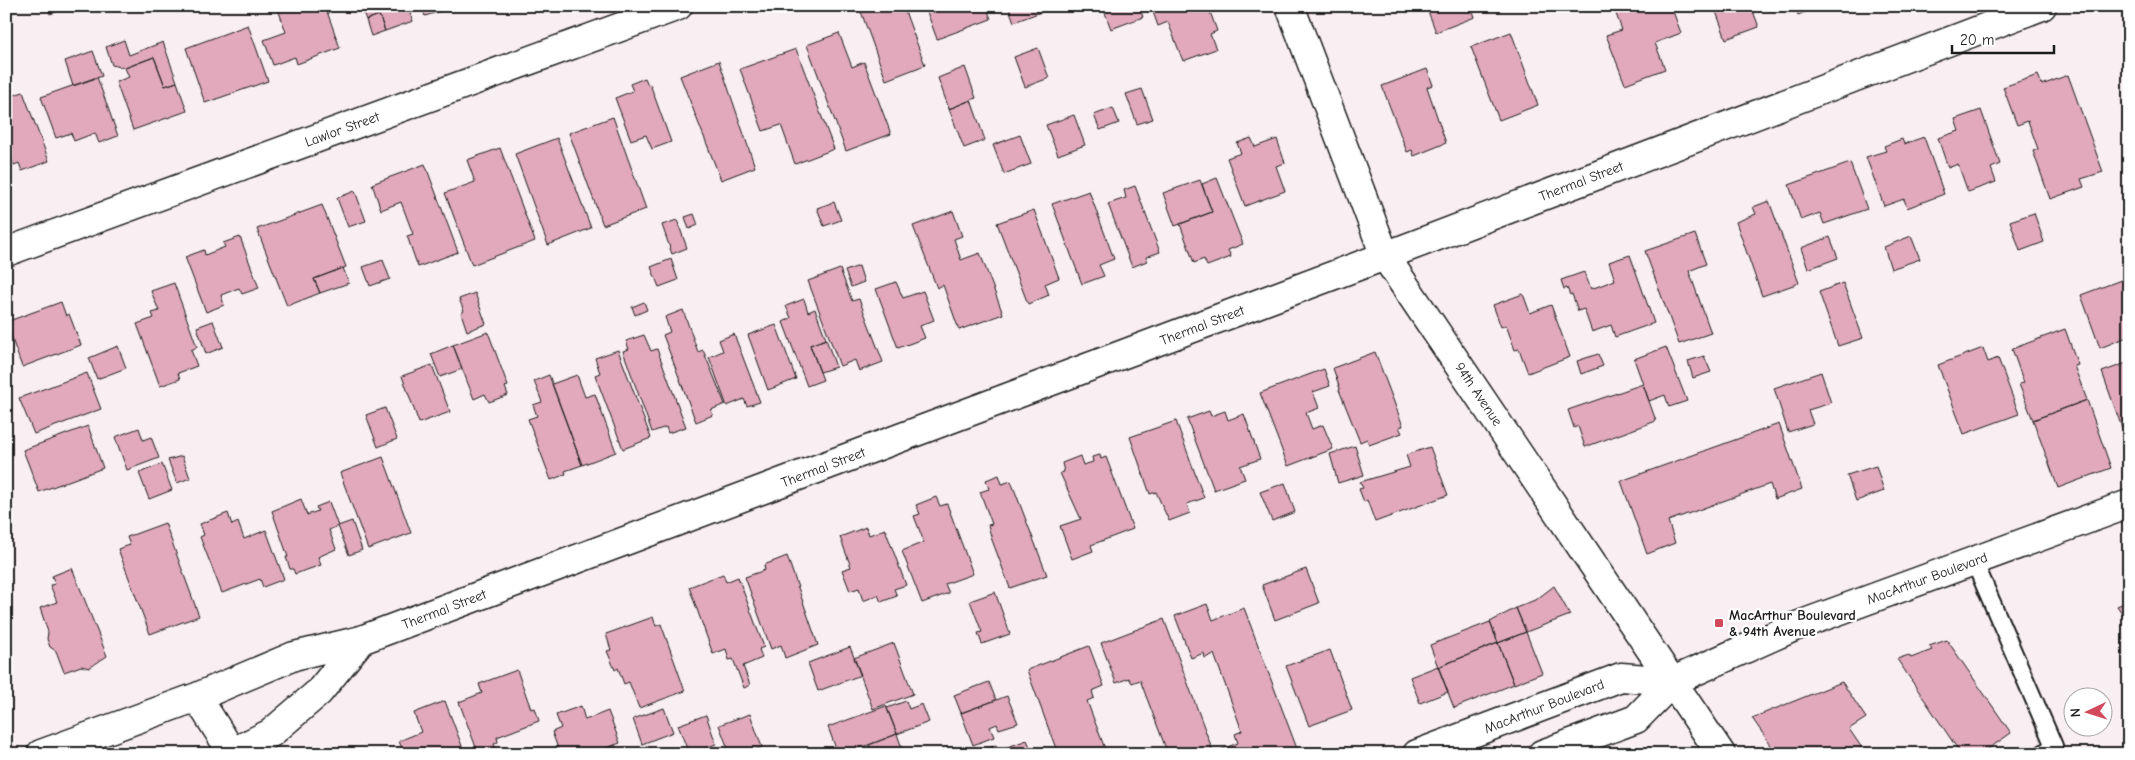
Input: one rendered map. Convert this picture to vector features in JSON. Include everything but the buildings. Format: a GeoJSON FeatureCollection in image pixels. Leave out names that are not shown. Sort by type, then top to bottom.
{"type":"FeatureCollection","features":[{"type":"Feature","properties":{"kind":"street","name":"Lawlor Street"},"geometry":{"type":"LineString","coordinates":[[6,252],[678,6]]}},
{"type":"Feature","properties":{"kind":"street","name":"94th Avenue"},"geometry":{"type":"LineString","coordinates":[[1290,6],[1385,256],[1673,680],[1721,754]]}},
{"type":"Feature","properties":{"kind":"street","name":"Thermal Street"},"geometry":{"type":"LineString","coordinates":[[41,754],[197,697],[294,656],[361,640],[1385,256],[2013,11],[2042,6]]}},
{"type":"Feature","properties":{"kind":"street","name":"MacArthur Boulevard"},"geometry":{"type":"LineString","coordinates":[[1542,754],[1636,719],[1673,680],[1801,624],[2129,504]]}},
{"type":"Feature","properties":{"kind":"street"},"geometry":{"type":"LineString","coordinates":[[197,697],[230,752],[271,733],[319,692],[361,640]]}},
{"type":"Feature","properties":{"kind":"street","name":"MacArthur Boulevard"},"geometry":{"type":"LineString","coordinates":[[1417,754],[1620,678],[1673,680]]}},
{"type":"Feature","properties":{"kind":"lane"},"geometry":{"type":"LineString","coordinates":[[1974,561],[2054,746],[2042,754]]}},
{"type":"Feature","properties":{"kind":"place","name":"MacArthur Boulevard & 94th Avenue"},"geometry":{"type":"Point","coordinates":[1719,623]}}]}
